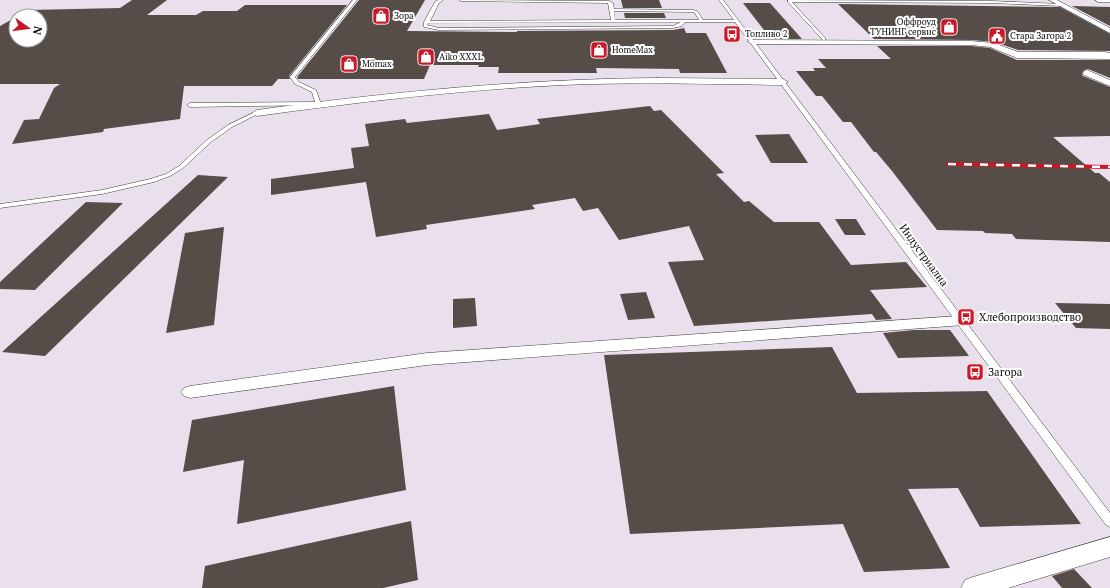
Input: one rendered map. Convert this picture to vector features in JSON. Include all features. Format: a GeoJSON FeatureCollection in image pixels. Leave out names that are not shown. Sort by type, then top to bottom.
{"type":"FeatureCollection","features":[{"type":"Feature","properties":{"kind":"street"},"geometry":{"type":"LineString","coordinates":[[1052,0],[1110,31]]}},
{"type":"Feature","properties":{"kind":"street"},"geometry":{"type":"LineString","coordinates":[[1098,0],[1110,0]]}},
{"type":"Feature","properties":{"kind":"street"},"geometry":{"type":"LineString","coordinates":[[752,42],[971,42],[991,45],[1017,55],[1110,56]]}},
{"type":"Feature","properties":{"kind":"street"},"geometry":{"type":"LineString","coordinates":[[1087,73],[1110,83]]}},
{"type":"Feature","properties":{"kind":"street"},"geometry":{"type":"LineString","coordinates":[[257,113],[318,104],[531,84],[597,81],[783,82]]}},
{"type":"Feature","properties":{"kind":"street"},"geometry":{"type":"LineString","coordinates":[[190,392],[427,359],[958,321]]}},
{"type":"Feature","properties":{"kind":"street"},"geometry":{"type":"LineString","coordinates":[[973,588],[1110,548]]}},
{"type":"Feature","properties":{"kind":"lane"},"geometry":{"type":"LineString","coordinates":[[190,105],[318,104],[314,91],[297,83],[292,77],[355,0]]}},
{"type":"Feature","properties":{"kind":"lane"},"geometry":{"type":"LineString","coordinates":[[441,0],[437,2],[425,26],[439,29],[674,27],[681,25],[683,21]]}},
{"type":"Feature","properties":{"kind":"lane"},"geometry":{"type":"LineString","coordinates":[[461,0],[604,1],[611,3],[613,22]]}},
{"type":"Feature","properties":{"kind":"lane","name":"Индустриална"},"geometry":{"type":"LineString","coordinates":[[721,0],[958,321],[1110,522]]}},
{"type":"Feature","properties":{"kind":"lane"},"geometry":{"type":"LineString","coordinates":[[823,39],[790,1],[992,2],[1061,5]]}},
{"type":"Feature","properties":{"kind":"lane"},"geometry":{"type":"LineString","coordinates":[[612,10],[693,11],[696,12],[702,21]]}},
{"type":"Feature","properties":{"kind":"lane"},"geometry":{"type":"LineString","coordinates":[[426,22],[737,21]]}},
{"type":"Feature","properties":{"kind":"lane"},"geometry":{"type":"LineString","coordinates":[[0,206],[102,192],[152,181],[168,175],[181,167],[209,141],[230,126],[257,113]]}},
{"type":"Feature","properties":{"kind":"shaded area"},"geometry":{"type":"Polygon","coordinates":[[[0,0],[1110,0],[1110,588],[0,588],[0,0]]]}},
{"type":"Feature","properties":{"kind":"building"},"geometry":{"type":"Polygon","coordinates":[[[132,0],[167,0],[147,15],[196,15],[203,11],[237,11],[245,5],[347,5],[289,76],[290,79],[278,79],[272,86],[184,86],[180,119],[104,129],[103,132],[12,144],[24,120],[39,119],[54,88],[60,84],[0,84],[0,26],[8,22],[8,48],[48,48],[48,10],[120,8],[132,0]]]}},
{"type":"Feature","properties":{"kind":"building"},"geometry":{"type":"Polygon","coordinates":[[[359,0],[425,0],[407,31],[517,32],[673,30],[684,28],[686,33],[706,33],[727,73],[680,73],[679,69],[596,68],[597,73],[498,73],[499,67],[478,67],[479,65],[430,65],[424,79],[298,79],[297,77],[359,0]]]}},
{"type":"Feature","properties":{"kind":"building"},"geometry":{"type":"Polygon","coordinates":[[[621,0],[659,0],[662,8],[623,8],[621,0]]]}},
{"type":"Feature","properties":{"kind":"building"},"geometry":{"type":"Polygon","coordinates":[[[743,3],[770,3],[802,39],[771,39],[743,3]]]}},
{"type":"Feature","properties":{"kind":"building"},"geometry":{"type":"Polygon","coordinates":[[[838,4],[1060,7],[1110,34],[1110,51],[1018,50],[995,42],[971,40],[874,39],[838,4]]]}},
{"type":"Feature","properties":{"kind":"building"},"geometry":{"type":"Polygon","coordinates":[[[1072,6],[1110,7],[1110,26],[1072,6]]]}},
{"type":"Feature","properties":{"kind":"building"},"geometry":{"type":"Polygon","coordinates":[[[624,13],[664,13],[666,18],[625,18],[624,13]]]}},
{"type":"Feature","properties":{"kind":"building"},"geometry":{"type":"Polygon","coordinates":[[[877,46],[971,46],[990,48],[1017,60],[1110,60],[1110,78],[1088,69],[1084,70],[1082,74],[1083,76],[1110,87],[1110,136],[1053,137],[1095,173],[1099,173],[1110,182],[1110,242],[1016,239],[1012,234],[985,233],[983,231],[937,230],[892,171],[876,152],[874,152],[851,122],[843,122],[822,96],[816,96],[796,71],[815,71],[813,68],[826,68],[818,59],[891,59],[877,46]]]}},
{"type":"Feature","properties":{"kind":"building"},"geometry":{"type":"Polygon","coordinates":[[[650,106],[654,111],[661,110],[724,173],[716,174],[744,202],[749,201],[774,222],[819,222],[851,265],[906,262],[927,287],[870,290],[892,319],[876,320],[872,314],[694,326],[668,262],[704,260],[689,226],[619,240],[598,208],[583,211],[575,198],[532,205],[535,209],[426,225],[427,229],[376,237],[366,182],[271,195],[271,179],[354,168],[351,148],[369,146],[365,124],[405,119],[407,123],[489,114],[497,130],[540,124],[537,119],[650,106]]]}},
{"type":"Feature","properties":{"kind":"building"},"geometry":{"type":"Polygon","coordinates":[[[789,134],[808,163],[771,163],[755,135],[789,134]]]}},
{"type":"Feature","properties":{"kind":"building"},"geometry":{"type":"Polygon","coordinates":[[[198,175],[228,177],[45,356],[2,352],[198,175]]]}},
{"type":"Feature","properties":{"kind":"building"},"geometry":{"type":"Polygon","coordinates":[[[86,202],[123,203],[35,290],[0,289],[0,282],[86,202]]]}},
{"type":"Feature","properties":{"kind":"building"},"geometry":{"type":"Polygon","coordinates":[[[835,219],[856,219],[866,235],[845,235],[835,219]]]}},
{"type":"Feature","properties":{"kind":"building"},"geometry":{"type":"Polygon","coordinates":[[[224,227],[214,325],[166,333],[185,233],[224,227]]]}},
{"type":"Feature","properties":{"kind":"building"},"geometry":{"type":"Polygon","coordinates":[[[646,292],[655,318],[628,320],[620,294],[646,292]]]}},
{"type":"Feature","properties":{"kind":"building"},"geometry":{"type":"Polygon","coordinates":[[[475,298],[477,326],[453,328],[453,299],[475,298]]]}},
{"type":"Feature","properties":{"kind":"building"},"geometry":{"type":"Polygon","coordinates":[[[1055,303],[1110,304],[1110,329],[1076,328],[1055,303]]]}},
{"type":"Feature","properties":{"kind":"building"},"geometry":{"type":"Polygon","coordinates":[[[914,330],[950,330],[969,356],[898,358],[883,333],[914,330]]]}},
{"type":"Feature","properties":{"kind":"building"},"geometry":{"type":"Polygon","coordinates":[[[832,347],[857,393],[987,391],[1081,524],[980,527],[958,488],[908,489],[950,568],[864,572],[843,524],[630,534],[604,355],[832,347]]]}},
{"type":"Feature","properties":{"kind":"building"},"geometry":{"type":"Polygon","coordinates":[[[394,386],[406,490],[237,524],[244,460],[183,472],[192,420],[394,386]]]}},
{"type":"Feature","properties":{"kind":"building"},"geometry":{"type":"Polygon","coordinates":[[[411,521],[418,580],[383,588],[202,588],[205,566],[411,521]]]}},
{"type":"Feature","properties":{"kind":"building"},"geometry":{"type":"Polygon","coordinates":[[[1074,569],[1092,588],[1062,588],[1052,576],[1074,569]]]}},
{"type":"Feature","properties":{"kind":"railway"},"geometry":{"type":"LineString","coordinates":[[948,164],[1110,167]]}},
{"type":"Feature","properties":{"kind":"place","name":"Зора"},"geometry":{"type":"Point","coordinates":[381,16]}},
{"type":"Feature","properties":{"kind":"place","name":"Оффроуд ТУНИНГ сервис"},"geometry":{"type":"Point","coordinates":[949,27]}},
{"type":"Feature","properties":{"kind":"place","name":"Топливо 2"},"geometry":{"type":"Point","coordinates":[732,34]}},
{"type":"Feature","properties":{"kind":"place","name":"Стара Загора 2"},"geometry":{"type":"Point","coordinates":[997,36]}},
{"type":"Feature","properties":{"kind":"place","name":"HomeMax"},"geometry":{"type":"Point","coordinates":[599,50]}},
{"type":"Feature","properties":{"kind":"place","name":"Aiko XXXL"},"geometry":{"type":"Point","coordinates":[426,57]}},
{"type":"Feature","properties":{"kind":"place","name":"Mömax"},"geometry":{"type":"Point","coordinates":[349,64]}},
{"type":"Feature","properties":{"kind":"place","name":"Хлебопроизводство"},"geometry":{"type":"Point","coordinates":[966,317]}},
{"type":"Feature","properties":{"kind":"place","name":"Загора"},"geometry":{"type":"Point","coordinates":[975,372]}}]}
